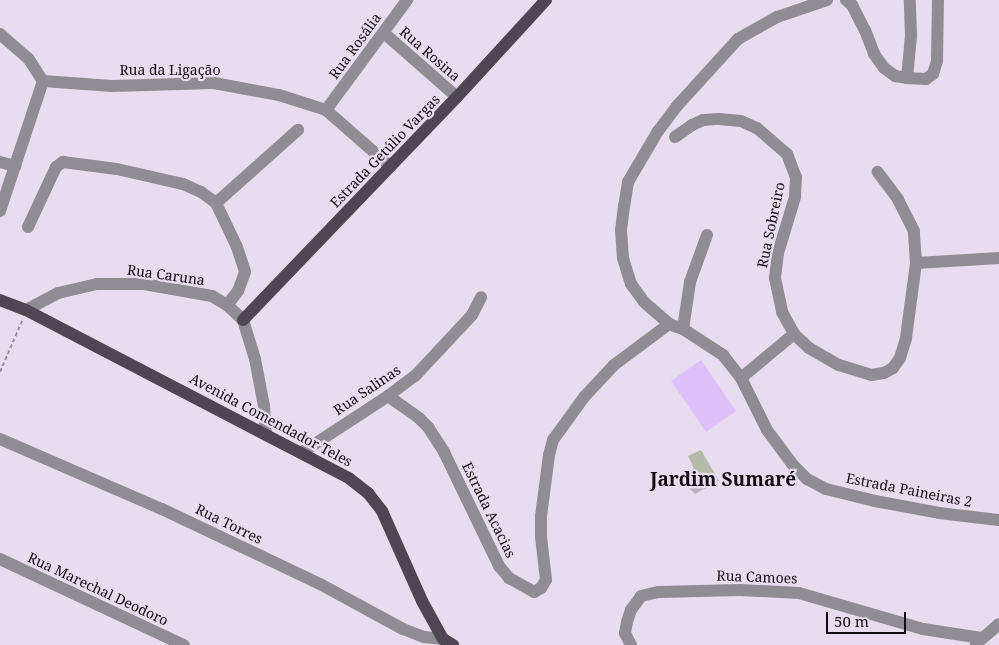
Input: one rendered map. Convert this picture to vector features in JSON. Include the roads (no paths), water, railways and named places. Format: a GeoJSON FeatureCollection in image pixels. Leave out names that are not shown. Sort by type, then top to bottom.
{"type":"FeatureCollection","features":[{"type":"Feature","properties":{"kind":"main road","name":"Estrada Getúlio Vargas"},"geometry":{"type":"LineString","coordinates":[[243,320],[457,98],[546,0]]}},
{"type":"Feature","properties":{"kind":"main road","name":"Avenida Comendador Teles"},"geometry":{"type":"LineString","coordinates":[[0,300],[26,310],[350,479],[368,493],[377,505],[422,601],[448,642]]}},
{"type":"Feature","properties":{"kind":"street","name":"Rua Rosália"},"geometry":{"type":"LineString","coordinates":[[326,110],[407,0]]}},
{"type":"Feature","properties":{"kind":"street","name":"Estrada Paineiras 2"},"geometry":{"type":"LineString","coordinates":[[827,0],[776,17],[738,39],[677,106],[658,130],[628,182],[621,230],[623,258],[631,284],[644,302],[669,324],[683,329],[723,355],[741,378],[767,430],[793,464],[808,479],[826,489],[875,501],[947,514],[999,520]]}},
{"type":"Feature","properties":{"kind":"street"},"geometry":{"type":"LineString","coordinates":[[846,0],[852,5],[865,30],[874,54],[884,68],[895,76],[926,79],[933,74],[937,61],[938,0]]}},
{"type":"Feature","properties":{"kind":"street"},"geometry":{"type":"LineString","coordinates":[[907,78],[911,36],[910,0]]}},
{"type":"Feature","properties":{"kind":"street","name":"Rua Rosina"},"geometry":{"type":"LineString","coordinates":[[384,33],[457,98]]}},
{"type":"Feature","properties":{"kind":"street"},"geometry":{"type":"LineString","coordinates":[[0,34],[28,58],[43,81],[0,212]]}},
{"type":"Feature","properties":{"kind":"street","name":"Rua da Ligação"},"geometry":{"type":"LineString","coordinates":[[43,81],[112,86],[214,83],[279,94],[326,110],[391,167]]}},
{"type":"Feature","properties":{"kind":"street","name":"Rua Sobreiro"},"geometry":{"type":"LineString","coordinates":[[675,137],[703,120],[741,121],[757,128],[787,154],[796,177],[796,197],[778,253],[774,278],[782,312],[794,334],[809,348],[839,365],[871,375],[884,374],[893,368],[900,358],[906,338],[916,262]]}},
{"type":"Feature","properties":{"kind":"street"},"geometry":{"type":"LineString","coordinates":[[216,202],[298,130]]}},
{"type":"Feature","properties":{"kind":"street"},"geometry":{"type":"LineString","coordinates":[[0,162],[15,166]]}},
{"type":"Feature","properties":{"kind":"street"},"geometry":{"type":"LineString","coordinates":[[28,227],[56,167],[63,162],[117,169],[184,184],[216,202],[238,247],[244,272],[238,291],[227,305]]}},
{"type":"Feature","properties":{"kind":"street"},"geometry":{"type":"LineString","coordinates":[[878,172],[898,198],[914,230],[916,262],[999,258]]}},
{"type":"Feature","properties":{"kind":"street"},"geometry":{"type":"LineString","coordinates":[[683,329],[690,282],[707,235]]}},
{"type":"Feature","properties":{"kind":"street","name":"Rua Caruna"},"geometry":{"type":"LineString","coordinates":[[26,310],[58,292],[74,288],[121,283],[195,292],[212,296],[227,305],[243,320],[253,350],[264,406],[266,434]]}},
{"type":"Feature","properties":{"kind":"street","name":"Rua Salinas"},"geometry":{"type":"LineString","coordinates":[[301,453],[415,376],[449,342],[472,315],[481,297]]}},
{"type":"Feature","properties":{"kind":"street","name":"Estrada Acacias"},"geometry":{"type":"LineString","coordinates":[[388,396],[419,418],[428,427],[444,452],[499,566],[509,578],[534,592],[541,588],[546,580],[540,537],[541,516],[549,455],[553,440],[585,396],[614,365],[669,324]]}},
{"type":"Feature","properties":{"kind":"street"},"geometry":{"type":"LineString","coordinates":[[741,378],[794,334]]}},
{"type":"Feature","properties":{"kind":"street","name":"Rua Torres"},"geometry":{"type":"LineString","coordinates":[[0,439],[162,508],[320,584],[403,629],[424,637],[448,642]]}},
{"type":"Feature","properties":{"kind":"street","name":"Rua Marechal Deodoro"},"geometry":{"type":"LineString","coordinates":[[0,559],[184,645]]}},
{"type":"Feature","properties":{"kind":"street","name":"Rua Camoes"},"geometry":{"type":"LineString","coordinates":[[631,645],[625,632],[631,610],[641,596],[659,592],[720,590],[799,593],[923,629],[978,642],[999,624]]}},
{"type":"Feature","properties":{"kind":"district","name":"Jardim Sumaré"},"geometry":{"type":"Point","coordinates":[723,480]}}]}
